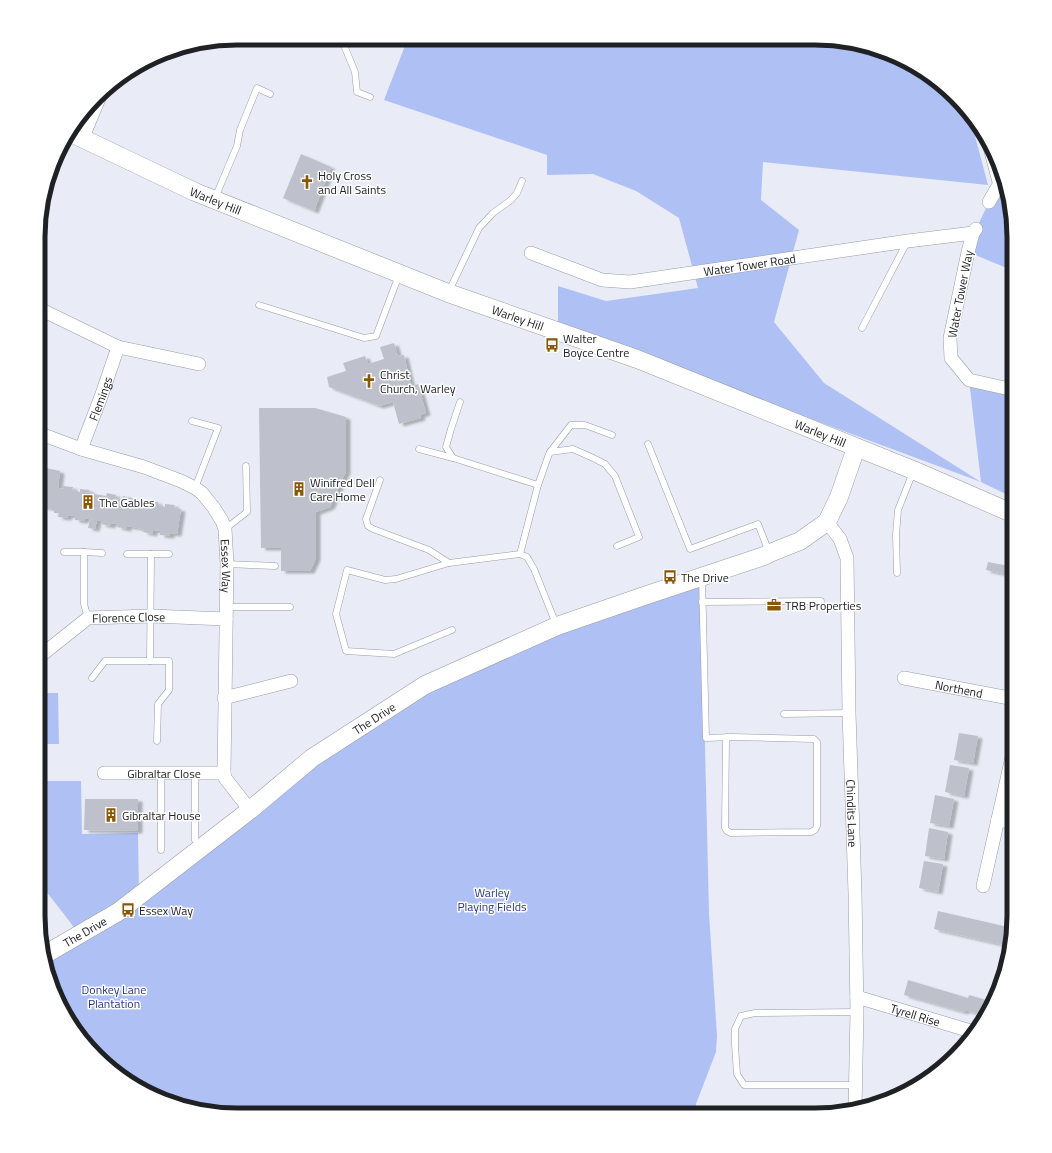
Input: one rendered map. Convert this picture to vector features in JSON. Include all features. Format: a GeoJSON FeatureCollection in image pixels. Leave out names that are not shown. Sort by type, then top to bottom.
{"type":"FeatureCollection","features":[{"type":"Feature","properties":{"kind":"main road","name":"Warley Hill"},"geometry":{"type":"LineString","coordinates":[[76,136],[214,200],[448,293],[637,359],[913,470],[1007,511]]}},
{"type":"Feature","properties":{"kind":"main road"},"geometry":{"type":"LineString","coordinates":[[828,522],[839,497],[856,448]]}},
{"type":"Feature","properties":{"kind":"main road","name":"The Drive"},"geometry":{"type":"LineString","coordinates":[[49,952],[118,912],[250,810],[312,758],[425,685],[557,626],[764,556],[800,541],[828,522]]}},
{"type":"Feature","properties":{"kind":"street"},"geometry":{"type":"LineString","coordinates":[[76,136],[87,118]]}},
{"type":"Feature","properties":{"kind":"street"},"geometry":{"type":"LineString","coordinates":[[989,202],[1000,188]]}},
{"type":"Feature","properties":{"kind":"street","name":"Water Tower Road"},"geometry":{"type":"LineString","coordinates":[[531,253],[602,280],[630,282],[975,231]]}},
{"type":"Feature","properties":{"kind":"street","name":"Water Tower Way"},"geometry":{"type":"LineString","coordinates":[[975,231],[968,252],[950,338],[952,358],[969,380],[1007,388]]}},
{"type":"Feature","properties":{"kind":"street"},"geometry":{"type":"LineString","coordinates":[[45,311],[118,347],[199,364]]}},
{"type":"Feature","properties":{"kind":"street","name":"Flemings"},"geometry":{"type":"LineString","coordinates":[[81,449],[118,347]]}},
{"type":"Feature","properties":{"kind":"street","name":"Essex Way"},"geometry":{"type":"LineString","coordinates":[[45,436],[81,449],[144,467],[181,481],[202,492],[222,521],[225,529],[227,564],[224,772],[225,778],[250,810]]}},
{"type":"Feature","properties":{"kind":"street","name":"Chindits Lane"},"geometry":{"type":"LineString","coordinates":[[828,522],[840,539],[847,558],[849,713],[857,997],[855,1103]]}},
{"type":"Feature","properties":{"kind":"street","name":"Florence Close"},"geometry":{"type":"LineString","coordinates":[[45,652],[88,618],[226,613]]}},
{"type":"Feature","properties":{"kind":"street","name":"Northend"},"geometry":{"type":"LineString","coordinates":[[904,678],[1007,698]]}},
{"type":"Feature","properties":{"kind":"street"},"geometry":{"type":"LineString","coordinates":[[224,698],[291,681]]}},
{"type":"Feature","properties":{"kind":"street","name":"Gibraltar Close"},"geometry":{"type":"LineString","coordinates":[[104,773],[224,772]]}},
{"type":"Feature","properties":{"kind":"street"},"geometry":{"type":"LineString","coordinates":[[983,886],[1007,779]]}},
{"type":"Feature","properties":{"kind":"street"},"geometry":{"type":"LineString","coordinates":[[998,819],[1007,822]]}},
{"type":"Feature","properties":{"kind":"street","name":"Tyrell Rise"},"geometry":{"type":"LineString","coordinates":[[857,997],[969,1030]]}},
{"type":"Feature","properties":{"kind":"lane"},"geometry":{"type":"LineString","coordinates":[[344,45],[354,72],[357,92],[370,98]]}},
{"type":"Feature","properties":{"kind":"lane"},"geometry":{"type":"LineString","coordinates":[[214,200],[237,146],[240,130],[257,88],[270,94]]}},
{"type":"Feature","properties":{"kind":"lane"},"geometry":{"type":"LineString","coordinates":[[448,293],[479,228],[493,213],[511,200],[517,193],[522,181]]}},
{"type":"Feature","properties":{"kind":"lane"},"geometry":{"type":"LineString","coordinates":[[862,328],[908,241]]}},
{"type":"Feature","properties":{"kind":"lane"},"geometry":{"type":"LineString","coordinates":[[259,304],[364,338],[376,336],[399,273]]}},
{"type":"Feature","properties":{"kind":"lane"},"geometry":{"type":"LineString","coordinates":[[453,458],[446,447],[460,402]]}},
{"type":"Feature","properties":{"kind":"lane"},"geometry":{"type":"LineString","coordinates":[[192,421],[218,428],[195,488]]}},
{"type":"Feature","properties":{"kind":"lane"},"geometry":{"type":"LineString","coordinates":[[520,554],[538,485],[549,454],[570,425],[585,425],[612,435]]}},
{"type":"Feature","properties":{"kind":"lane"},"geometry":{"type":"LineString","coordinates":[[648,444],[690,549],[758,524],[770,553]]}},
{"type":"Feature","properties":{"kind":"lane"},"geometry":{"type":"LineString","coordinates":[[419,449],[453,458],[538,485]]}},
{"type":"Feature","properties":{"kind":"lane"},"geometry":{"type":"LineString","coordinates":[[550,452],[573,449],[605,464],[615,476],[639,537],[617,546]]}},
{"type":"Feature","properties":{"kind":"lane"},"geometry":{"type":"LineString","coordinates":[[225,529],[247,512],[246,466]]}},
{"type":"Feature","properties":{"kind":"lane"},"geometry":{"type":"LineString","coordinates":[[897,573],[896,535],[898,510],[913,470]]}},
{"type":"Feature","properties":{"kind":"lane"},"geometry":{"type":"LineString","coordinates":[[380,480],[366,519],[368,526],[429,550],[449,563]]}},
{"type":"Feature","properties":{"kind":"lane"},"geometry":{"type":"LineString","coordinates":[[64,552],[102,553]]}},
{"type":"Feature","properties":{"kind":"lane"},"geometry":{"type":"LineString","coordinates":[[84,552],[84,604],[88,618]]}},
{"type":"Feature","properties":{"kind":"lane"},"geometry":{"type":"LineString","coordinates":[[127,554],[169,554]]}},
{"type":"Feature","properties":{"kind":"lane"},"geometry":{"type":"LineString","coordinates":[[150,661],[151,554]]}},
{"type":"Feature","properties":{"kind":"lane"},"geometry":{"type":"LineString","coordinates":[[452,630],[394,654],[346,651],[336,614],[347,570],[385,580],[396,579],[449,563],[520,554],[527,557],[534,569],[557,626]]}},
{"type":"Feature","properties":{"kind":"lane"},"geometry":{"type":"LineString","coordinates":[[227,564],[275,566]]}},
{"type":"Feature","properties":{"kind":"lane"},"geometry":{"type":"LineString","coordinates":[[702,577],[706,738],[727,738],[814,739],[817,742],[818,814],[817,826],[815,830],[811,832],[731,833],[727,831],[725,828],[727,738]]}},
{"type":"Feature","properties":{"kind":"lane"},"geometry":{"type":"LineString","coordinates":[[702,602],[821,601]]}},
{"type":"Feature","properties":{"kind":"lane"},"geometry":{"type":"LineString","coordinates":[[226,613],[290,606]]}},
{"type":"Feature","properties":{"kind":"lane"},"geometry":{"type":"LineString","coordinates":[[92,678],[105,662],[169,661],[169,690],[158,704],[157,741]]}},
{"type":"Feature","properties":{"kind":"lane"},"geometry":{"type":"LineString","coordinates":[[784,714],[849,713]]}},
{"type":"Feature","properties":{"kind":"lane"},"geometry":{"type":"LineString","coordinates":[[161,772],[161,850]]}},
{"type":"Feature","properties":{"kind":"lane"},"geometry":{"type":"LineString","coordinates":[[195,772],[195,840]]}},
{"type":"Feature","properties":{"kind":"lane"},"geometry":{"type":"LineString","coordinates":[[855,1085],[744,1085],[737,1074],[735,1029],[741,1016],[755,1013],[857,1012]]}},
{"type":"Feature","properties":{"kind":"green space"},"geometry":{"type":"Polygon","coordinates":[[[405,45],[827,45],[876,55],[900,65],[921,77],[951,101],[975,131],[988,185],[763,162],[761,200],[799,230],[774,322],[824,383],[981,482],[558,325],[558,286],[606,301],[698,288],[679,218],[636,191],[593,174],[547,175],[547,155],[384,100],[405,45]]]}},
{"type":"Feature","properties":{"kind":"green space"},"geometry":{"type":"Polygon","coordinates":[[[1001,190],[1007,225],[1007,268],[968,252],[976,229],[989,202],[1001,190]]]}},
{"type":"Feature","properties":{"kind":"green space"},"geometry":{"type":"Polygon","coordinates":[[[969,380],[1004,388],[1007,384],[1007,495],[981,482],[969,380]]]}},
{"type":"Feature","properties":{"kind":"green space","name":"Warley Playing Fields"},"geometry":{"type":"Polygon","coordinates":[[[701,577],[709,913],[717,1036],[716,1052],[696,1104],[696,1108],[225,1108],[176,1098],[141,1082],[120,1068],[101,1052],[77,1022],[65,1001],[55,977],[50,956],[79,935],[45,890],[45,744],[46,781],[81,781],[82,834],[138,833],[139,895],[425,685],[701,577]]]}},
{"type":"Feature","properties":{"kind":"green space","name":"Warley Playing Fields"},"geometry":{"type":"Polygon","coordinates":[[[45,693],[58,693],[59,744],[45,744],[45,693]]]}},
{"type":"Feature","properties":{"kind":"building","name":"Holy Cross and All Saints"},"geometry":{"type":"Polygon","coordinates":[[[301,154],[331,167],[314,211],[283,198],[301,154]]]}},
{"type":"Feature","properties":{"kind":"building","name":"Christ Church, Warley"},"geometry":{"type":"Polygon","coordinates":[[[394,343],[398,356],[404,355],[411,386],[418,384],[426,413],[420,415],[421,418],[399,424],[393,402],[379,406],[329,387],[327,377],[346,371],[343,363],[365,356],[368,364],[384,359],[380,347],[394,343]]]}},
{"type":"Feature","properties":{"kind":"building","name":"Winifred Dell Care Home"},"geometry":{"type":"Polygon","coordinates":[[[259,408],[315,408],[346,417],[346,471],[330,507],[316,512],[316,558],[310,571],[281,571],[281,548],[261,548],[259,408]]]}},
{"type":"Feature","properties":{"kind":"building","name":"The Gables"},"geometry":{"type":"Polygon","coordinates":[[[45,468],[60,471],[58,488],[63,489],[63,486],[73,487],[72,490],[80,492],[80,489],[90,490],[89,493],[106,496],[107,493],[116,495],[116,498],[122,499],[123,496],[132,498],[132,501],[148,504],[149,501],[158,502],[158,505],[165,507],[165,504],[175,505],[174,508],[181,509],[177,534],[170,533],[170,536],[160,535],[160,531],[153,530],[153,534],[143,532],[144,529],[127,526],[127,529],[117,527],[118,524],[111,523],[111,526],[101,524],[102,521],[97,520],[95,529],[88,528],[90,519],[85,518],[84,521],[75,520],[75,516],[68,515],[67,518],[58,517],[59,513],[54,513],[54,509],[45,507],[45,468]]]}},
{"type":"Feature","properties":{"kind":"building"},"geometry":{"type":"Polygon","coordinates":[[[988,562],[1007,566],[1007,574],[986,570],[988,562]]]}},
{"type":"Feature","properties":{"kind":"building"},"geometry":{"type":"Polygon","coordinates":[[[959,733],[978,736],[973,763],[954,760],[959,733]]]}},
{"type":"Feature","properties":{"kind":"building"},"geometry":{"type":"Polygon","coordinates":[[[950,765],[969,768],[964,796],[945,792],[950,765]]]}},
{"type":"Feature","properties":{"kind":"building"},"geometry":{"type":"Polygon","coordinates":[[[935,795],[954,799],[949,826],[930,823],[935,795]]]}},
{"type":"Feature","properties":{"kind":"building","name":"Gibraltar House"},"geometry":{"type":"Polygon","coordinates":[[[85,799],[138,799],[138,831],[84,830],[85,799]]]}},
{"type":"Feature","properties":{"kind":"building"},"geometry":{"type":"Polygon","coordinates":[[[929,828],[948,832],[944,859],[925,856],[929,828]]]}},
{"type":"Feature","properties":{"kind":"building"},"geometry":{"type":"Polygon","coordinates":[[[924,861],[943,864],[938,892],[919,888],[924,861]]]}},
{"type":"Feature","properties":{"kind":"building"},"geometry":{"type":"Polygon","coordinates":[[[938,911],[1007,927],[1004,945],[934,929],[938,911]]]}},
{"type":"Feature","properties":{"kind":"building"},"geometry":{"type":"Polygon","coordinates":[[[908,980],[968,998],[969,995],[987,1000],[980,1014],[965,1010],[964,1012],[904,995],[908,980]]]}},
{"type":"Feature","properties":{"kind":"place","name":"Holy Cross and All Saints"},"geometry":{"type":"Point","coordinates":[307,182]}},
{"type":"Feature","properties":{"kind":"place","name":"Walter Boyce Centre"},"geometry":{"type":"Point","coordinates":[552,345]}},
{"type":"Feature","properties":{"kind":"place","name":"Christ Church, Warley"},"geometry":{"type":"Point","coordinates":[369,381]}},
{"type":"Feature","properties":{"kind":"place","name":"Winifred Dell Care Home"},"geometry":{"type":"Point","coordinates":[299,489]}},
{"type":"Feature","properties":{"kind":"place","name":"The Gables"},"geometry":{"type":"Point","coordinates":[88,502]}},
{"type":"Feature","properties":{"kind":"place","name":"The Drive"},"geometry":{"type":"Point","coordinates":[670,577]}},
{"type":"Feature","properties":{"kind":"place","name":"TRB Properties"},"geometry":{"type":"Point","coordinates":[774,605]}},
{"type":"Feature","properties":{"kind":"place","name":"Gibraltar House"},"geometry":{"type":"Point","coordinates":[111,815]}},
{"type":"Feature","properties":{"kind":"place","name":"Essex Way"},"geometry":{"type":"Point","coordinates":[128,910]}},
{"type":"Feature","properties":{"kind":"park label","name":"Donkey Lane Plantation"},"geometry":{"type":"Point","coordinates":[114,996]}}]}
